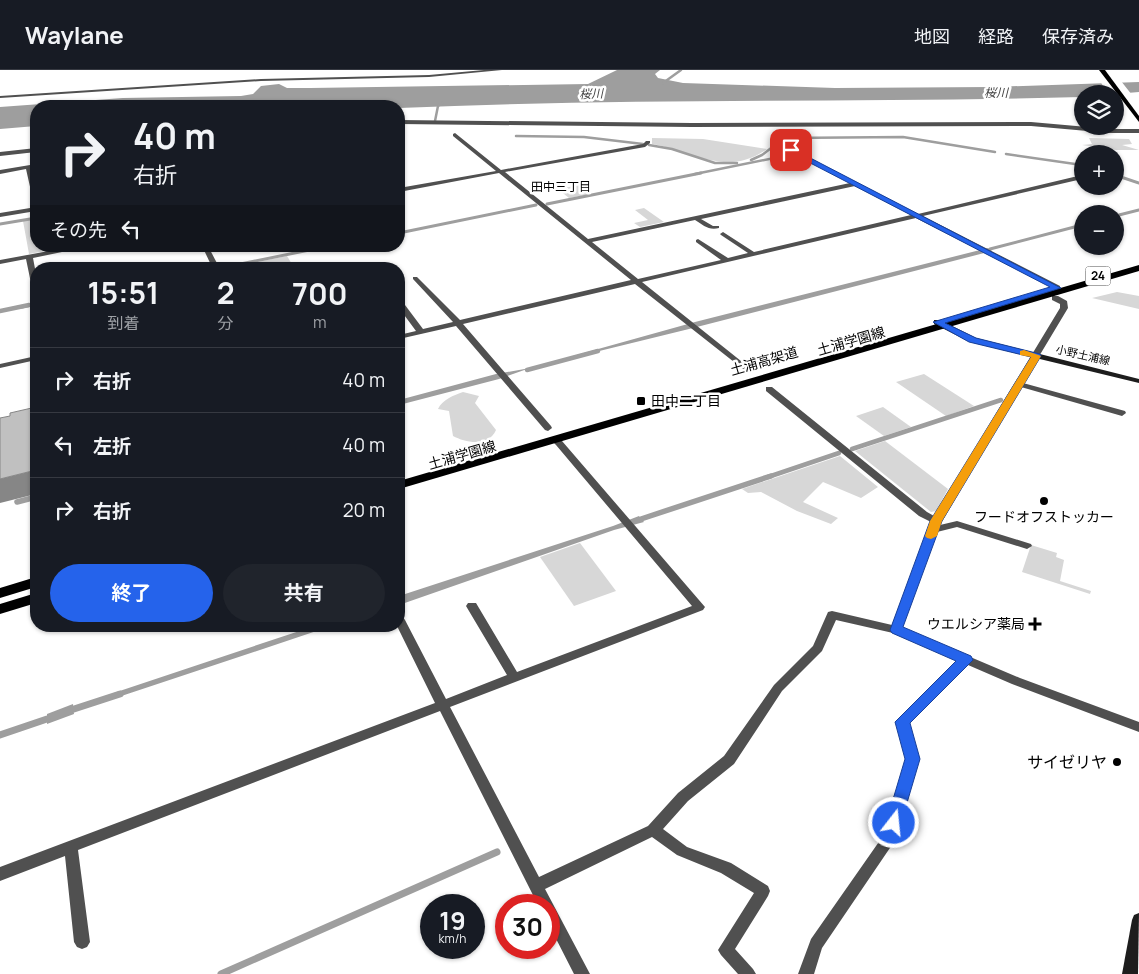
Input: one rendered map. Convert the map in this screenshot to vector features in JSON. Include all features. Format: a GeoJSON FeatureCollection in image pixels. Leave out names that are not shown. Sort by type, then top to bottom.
{"type":"FeatureCollection","features":[{"type":"Feature","properties":{"kind":"main road"},"geometry":{"type":"LineString","coordinates":[[1102,70],[1139,120]]}},
{"type":"Feature","properties":{"kind":"main road","name":"土浦学園線"},"geometry":{"type":"LineString","coordinates":[[405,476],[1139,263]]}},
{"type":"Feature","properties":{"kind":"main road","name":"土浦高架道"},"geometry":{"type":"LineString","coordinates":[[405,482],[1139,268]]}},
{"type":"Feature","properties":{"kind":"main road","name":"土浦学園線"},"geometry":{"type":"LineString","coordinates":[[405,488],[1139,274]]}},
{"type":"Feature","properties":{"kind":"main road","name":"小野土浦線"},"geometry":{"type":"LineString","coordinates":[[937,322],[973,340],[1139,380]]}},
{"type":"Feature","properties":{"kind":"main road"},"geometry":{"type":"LineString","coordinates":[[0,593],[30,584]]}},
{"type":"Feature","properties":{"kind":"main road"},"geometry":{"type":"LineString","coordinates":[[0,601],[30,593]]}},
{"type":"Feature","properties":{"kind":"main road"},"geometry":{"type":"LineString","coordinates":[[0,609],[30,600]]}},
{"type":"Feature","properties":{"kind":"main road"},"geometry":{"type":"LineString","coordinates":[[1130,974],[1139,920]]}},
{"type":"Feature","properties":{"kind":"street"},"geometry":{"type":"LineString","coordinates":[[374,77],[402,72],[399,70]]}},
{"type":"Feature","properties":{"kind":"street"},"geometry":{"type":"LineString","coordinates":[[0,97],[284,79],[429,76],[500,70]]}},
{"type":"Feature","properties":{"kind":"street"},"geometry":{"type":"LineString","coordinates":[[405,122],[692,125],[1022,124],[1139,131]]}},
{"type":"Feature","properties":{"kind":"street"},"geometry":{"type":"LineString","coordinates":[[455,135],[748,371]]}},
{"type":"Feature","properties":{"kind":"street"},"geometry":{"type":"LineString","coordinates":[[405,189],[645,145],[648,142]]}},
{"type":"Feature","properties":{"kind":"street"},"geometry":{"type":"LineString","coordinates":[[775,142],[1057,288]]}},
{"type":"Feature","properties":{"kind":"street"},"geometry":{"type":"LineString","coordinates":[[0,154],[30,151]]}},
{"type":"Feature","properties":{"kind":"street"},"geometry":{"type":"LineString","coordinates":[[0,172],[28,168],[30,174]]}},
{"type":"Feature","properties":{"kind":"street"},"geometry":{"type":"LineString","coordinates":[[405,335],[1074,179]]}},
{"type":"Feature","properties":{"kind":"street"},"geometry":{"type":"LineString","coordinates":[[587,241],[854,184]]}},
{"type":"Feature","properties":{"kind":"street"},"geometry":{"type":"LineString","coordinates":[[0,215],[30,210]]}},
{"type":"Feature","properties":{"kind":"street"},"geometry":{"type":"LineString","coordinates":[[696,218],[712,228],[717,227]]}},
{"type":"Feature","properties":{"kind":"street"},"geometry":{"type":"LineString","coordinates":[[723,234],[753,254]]}},
{"type":"Feature","properties":{"kind":"street"},"geometry":{"type":"LineString","coordinates":[[698,241],[726,260]]}},
{"type":"Feature","properties":{"kind":"street"},"geometry":{"type":"LineString","coordinates":[[0,262],[56,252]]}},
{"type":"Feature","properties":{"kind":"street"},"geometry":{"type":"LineString","coordinates":[[29,257],[30,262]]}},
{"type":"Feature","properties":{"kind":"street"},"geometry":{"type":"LineString","coordinates":[[415,278],[458,322],[548,428]]}},
{"type":"Feature","properties":{"kind":"street"},"geometry":{"type":"LineString","coordinates":[[896,630],[935,526],[1064,308],[1064,303],[1055,298]]}},
{"type":"Feature","properties":{"kind":"street"},"geometry":{"type":"LineString","coordinates":[[405,312],[420,331]]}},
{"type":"Feature","properties":{"kind":"street"},"geometry":{"type":"LineString","coordinates":[[0,366],[30,359]]}},
{"type":"Feature","properties":{"kind":"street"},"geometry":{"type":"LineString","coordinates":[[1019,384],[1122,412]]}},
{"type":"Feature","properties":{"kind":"street"},"geometry":{"type":"LineString","coordinates":[[769,389],[923,514],[935,526]]}},
{"type":"Feature","properties":{"kind":"street"},"geometry":{"type":"LineString","coordinates":[[0,874],[699,607],[559,443]]}},
{"type":"Feature","properties":{"kind":"street"},"geometry":{"type":"LineString","coordinates":[[935,526],[957,524],[1027,546]]}},
{"type":"Feature","properties":{"kind":"street"},"geometry":{"type":"LineString","coordinates":[[472,606],[516,678]]}},
{"type":"Feature","properties":{"kind":"street"},"geometry":{"type":"LineString","coordinates":[[536,886],[654,830],[683,797],[729,760],[778,688],[818,648],[832,615],[896,630],[1016,681],[1139,727]]}},
{"type":"Feature","properties":{"kind":"street"},"geometry":{"type":"LineString","coordinates":[[405,632],[540,894]]}},
{"type":"Feature","properties":{"kind":"street"},"geometry":{"type":"LineString","coordinates":[[806,974],[816,944],[889,839],[912,759],[902,722],[966,660]]}},
{"type":"Feature","properties":{"kind":"street"},"geometry":{"type":"LineString","coordinates":[[654,830],[682,851],[726,868],[763,891],[726,950],[748,974]]}},
{"type":"Feature","properties":{"kind":"street"},"geometry":{"type":"LineString","coordinates":[[71,847],[82,942]]}},
{"type":"Feature","properties":{"kind":"street"},"geometry":{"type":"LineString","coordinates":[[560,931],[582,974]]}},
{"type":"Feature","properties":{"kind":"shaded area"},"geometry":{"type":"Polygon","coordinates":[[[652,138],[703,139],[767,149],[752,157],[724,162],[652,144],[652,138]]]}},
{"type":"Feature","properties":{"kind":"shaded area"},"geometry":{"type":"Polygon","coordinates":[[[1089,138],[1129,139],[1132,144],[1082,145],[1092,144],[1089,138]]]}},
{"type":"Feature","properties":{"kind":"shaded area"},"geometry":{"type":"Polygon","coordinates":[[[1124,146],[1139,150],[1124,150],[1124,146]]]}},
{"type":"Feature","properties":{"kind":"shaded area"},"geometry":{"type":"Polygon","coordinates":[[[580,185],[592,194],[569,198],[558,189],[580,185]]]}},
{"type":"Feature","properties":{"kind":"shaded area"},"geometry":{"type":"Polygon","coordinates":[[[644,208],[664,222],[640,227],[634,223],[648,220],[635,210],[644,208]]]}},
{"type":"Feature","properties":{"kind":"shaded area"},"geometry":{"type":"Polygon","coordinates":[[[30,220],[30,252],[40,252],[29,254],[23,221],[30,220]]]}},
{"type":"Feature","properties":{"kind":"shaded area"},"geometry":{"type":"Polygon","coordinates":[[[287,256],[291,262],[257,262],[287,256]]]}},
{"type":"Feature","properties":{"kind":"shaded area"},"geometry":{"type":"Polygon","coordinates":[[[1117,292],[1139,296],[1139,309],[1092,298],[1117,292]]]}},
{"type":"Feature","properties":{"kind":"shaded area"},"geometry":{"type":"Polygon","coordinates":[[[924,374],[974,406],[946,416],[896,382],[924,374]]]}},
{"type":"Feature","properties":{"kind":"shaded area"},"geometry":{"type":"Polygon","coordinates":[[[463,392],[479,396],[475,403],[496,430],[488,439],[470,442],[453,436],[449,411],[438,409],[445,400],[463,392]]]}},
{"type":"Feature","properties":{"kind":"shaded area"},"geometry":{"type":"Polygon","coordinates":[[[883,407],[911,427],[884,436],[856,416],[883,407]]]}},
{"type":"Feature","properties":{"kind":"shaded area"},"geometry":{"type":"Polygon","coordinates":[[[885,441],[948,489],[936,511],[931,512],[855,451],[885,441]]]}},
{"type":"Feature","properties":{"kind":"shaded area"},"geometry":{"type":"Polygon","coordinates":[[[840,456],[878,487],[861,498],[823,482],[803,502],[838,518],[831,524],[797,511],[761,492],[748,493],[742,489],[840,456]]]}},
{"type":"Feature","properties":{"kind":"shaded area"},"geometry":{"type":"Polygon","coordinates":[[[580,543],[616,591],[574,606],[540,557],[580,543]]]}},
{"type":"Feature","properties":{"kind":"shaded area"},"geometry":{"type":"Polygon","coordinates":[[[1031,545],[1057,553],[1056,557],[1064,560],[1060,581],[1091,591],[1090,594],[1022,572],[1031,545]]]}},
{"type":"Feature","properties":{"kind":"water","name":"桜川"},"geometry":{"type":"Polygon","coordinates":[[[617,70],[660,70],[655,74],[658,78],[683,83],[835,88],[992,87],[1139,82],[1139,92],[1124,93],[1124,85],[1074,85],[1074,97],[911,100],[570,103],[405,108],[405,100],[96,100],[241,96],[253,94],[261,86],[279,84],[287,88],[588,84],[617,70]]]}},
{"type":"Feature","properties":{"kind":"water"},"geometry":{"type":"Polygon","coordinates":[[[30,105],[30,126],[0,129],[0,107],[30,105]]]}},
{"type":"Feature","properties":{"kind":"water"},"geometry":{"type":"Polygon","coordinates":[[[988,248],[992,251],[689,329],[530,368],[695,322],[988,248]]]}},
{"type":"Feature","properties":{"kind":"water"},"geometry":{"type":"Polygon","coordinates":[[[530,368],[499,379],[405,403],[405,398],[496,374],[530,368]]]}},
{"type":"Feature","properties":{"kind":"water"},"geometry":{"type":"Polygon","coordinates":[[[639,516],[644,522],[614,530],[405,603],[405,594],[639,516]]]}},
{"type":"Feature","properties":{"kind":"water"},"geometry":{"type":"Polygon","coordinates":[[[73,704],[74,714],[47,724],[47,714],[73,704]]]}},
{"type":"Feature","properties":{"kind":"pier"},"geometry":{"type":"Polygon","coordinates":[[[1100,81],[1121,81],[1132,95],[1124,96],[1124,85],[1102,85],[1100,81]]]}},
{"type":"Feature","properties":{"kind":"building"},"geometry":{"type":"Polygon","coordinates":[[[30,408],[30,472],[0,479],[0,418],[10,416],[10,413],[30,408]]]}},
{"type":"Feature","properties":{"kind":"waterway"},"geometry":{"type":"LineString","coordinates":[[663,83],[681,70]]}},
{"type":"Feature","properties":{"kind":"waterway"},"geometry":{"type":"LineString","coordinates":[[435,121],[438,106],[442,103]]}},
{"type":"Feature","properties":{"kind":"waterway"},"geometry":{"type":"LineString","coordinates":[[516,136],[584,137],[643,144]]}},
{"type":"Feature","properties":{"kind":"waterway"},"geometry":{"type":"LineString","coordinates":[[779,142],[785,138],[903,137],[995,152]]}},
{"type":"Feature","properties":{"kind":"waterway"},"geometry":{"type":"LineString","coordinates":[[649,145],[672,149],[715,163],[737,163]]}},
{"type":"Feature","properties":{"kind":"waterway"},"geometry":{"type":"LineString","coordinates":[[751,160],[762,155],[775,145]]}},
{"type":"Feature","properties":{"kind":"waterway"},"geometry":{"type":"LineString","coordinates":[[695,174],[794,154]]}},
{"type":"Feature","properties":{"kind":"waterway"},"geometry":{"type":"LineString","coordinates":[[1006,154],[1074,164]]}},
{"type":"Feature","properties":{"kind":"waterway"},"geometry":{"type":"LineString","coordinates":[[547,204],[701,173]]}},
{"type":"Feature","properties":{"kind":"waterway"},"geometry":{"type":"LineString","coordinates":[[1124,178],[1139,183]]}},
{"type":"Feature","properties":{"kind":"waterway"},"geometry":{"type":"LineString","coordinates":[[405,232],[536,205]]}},
{"type":"Feature","properties":{"kind":"waterway"},"geometry":{"type":"LineString","coordinates":[[1124,214],[1139,210]]}},
{"type":"Feature","properties":{"kind":"waterway"},"geometry":{"type":"LineString","coordinates":[[0,224],[30,219]]}},
{"type":"Feature","properties":{"kind":"waterway"},"geometry":{"type":"LineString","coordinates":[[990,249],[1074,227]]}},
{"type":"Feature","properties":{"kind":"waterway"},"geometry":{"type":"LineString","coordinates":[[251,262],[300,252]]}},
{"type":"Feature","properties":{"kind":"waterway"},"geometry":{"type":"LineString","coordinates":[[0,311],[29,305]]}},
{"type":"Feature","properties":{"kind":"waterway"},"geometry":{"type":"LineString","coordinates":[[22,307],[30,305]]}},
{"type":"Feature","properties":{"kind":"waterway"},"geometry":{"type":"LineString","coordinates":[[527,370],[598,351]]}},
{"type":"Feature","properties":{"kind":"waterway"},"geometry":{"type":"LineString","coordinates":[[852,449],[1001,400]]}},
{"type":"Feature","properties":{"kind":"waterway"},"geometry":{"type":"LineString","coordinates":[[769,477],[839,453]]}},
{"type":"Feature","properties":{"kind":"waterway"},"geometry":{"type":"LineString","coordinates":[[641,519],[769,477]]}},
{"type":"Feature","properties":{"kind":"waterway"},"geometry":{"type":"LineString","coordinates":[[17,502],[30,499]]}},
{"type":"Feature","properties":{"kind":"waterway"},"geometry":{"type":"LineString","coordinates":[[116,695],[305,632]]}},
{"type":"Feature","properties":{"kind":"waterway"},"geometry":{"type":"LineString","coordinates":[[74,709],[120,694]]}},
{"type":"Feature","properties":{"kind":"waterway"},"geometry":{"type":"LineString","coordinates":[[0,735],[47,719]]}},
{"type":"Feature","properties":{"kind":"waterway"},"geometry":{"type":"LineString","coordinates":[[221,974],[497,852]]}},
{"type":"Feature","properties":{"kind":"slow traffic"},"geometry":{"type":"LineString","coordinates":[[931,536],[936,521],[1036,356],[1024,353]]}},
{"type":"Feature","properties":{"kind":"place","name":"田中二丁目"},"geometry":{"type":"Point","coordinates":[641,401]}},
{"type":"Feature","properties":{"kind":"place","name":"フードオフストッカー"},"geometry":{"type":"Point","coordinates":[1044,501]}},
{"type":"Feature","properties":{"kind":"place","name":"ウエルシア薬局"},"geometry":{"type":"Point","coordinates":[1035,624]}},
{"type":"Feature","properties":{"kind":"place","name":"サイゼリヤ"},"geometry":{"type":"Point","coordinates":[1117,762]}},
{"type":"Feature","properties":{"kind":"district","name":"田中三丁目"},"geometry":{"type":"Point","coordinates":[561,187]}},
{"type":"Feature","properties":{"kind":"route"},"geometry":{"type":"LineString","coordinates":[[791,150],[1057,288],[937,322],[956,334],[973,340],[1036,356],[936,521],[896,630],[966,660],[902,722],[912,759],[894,823]]}}]}
